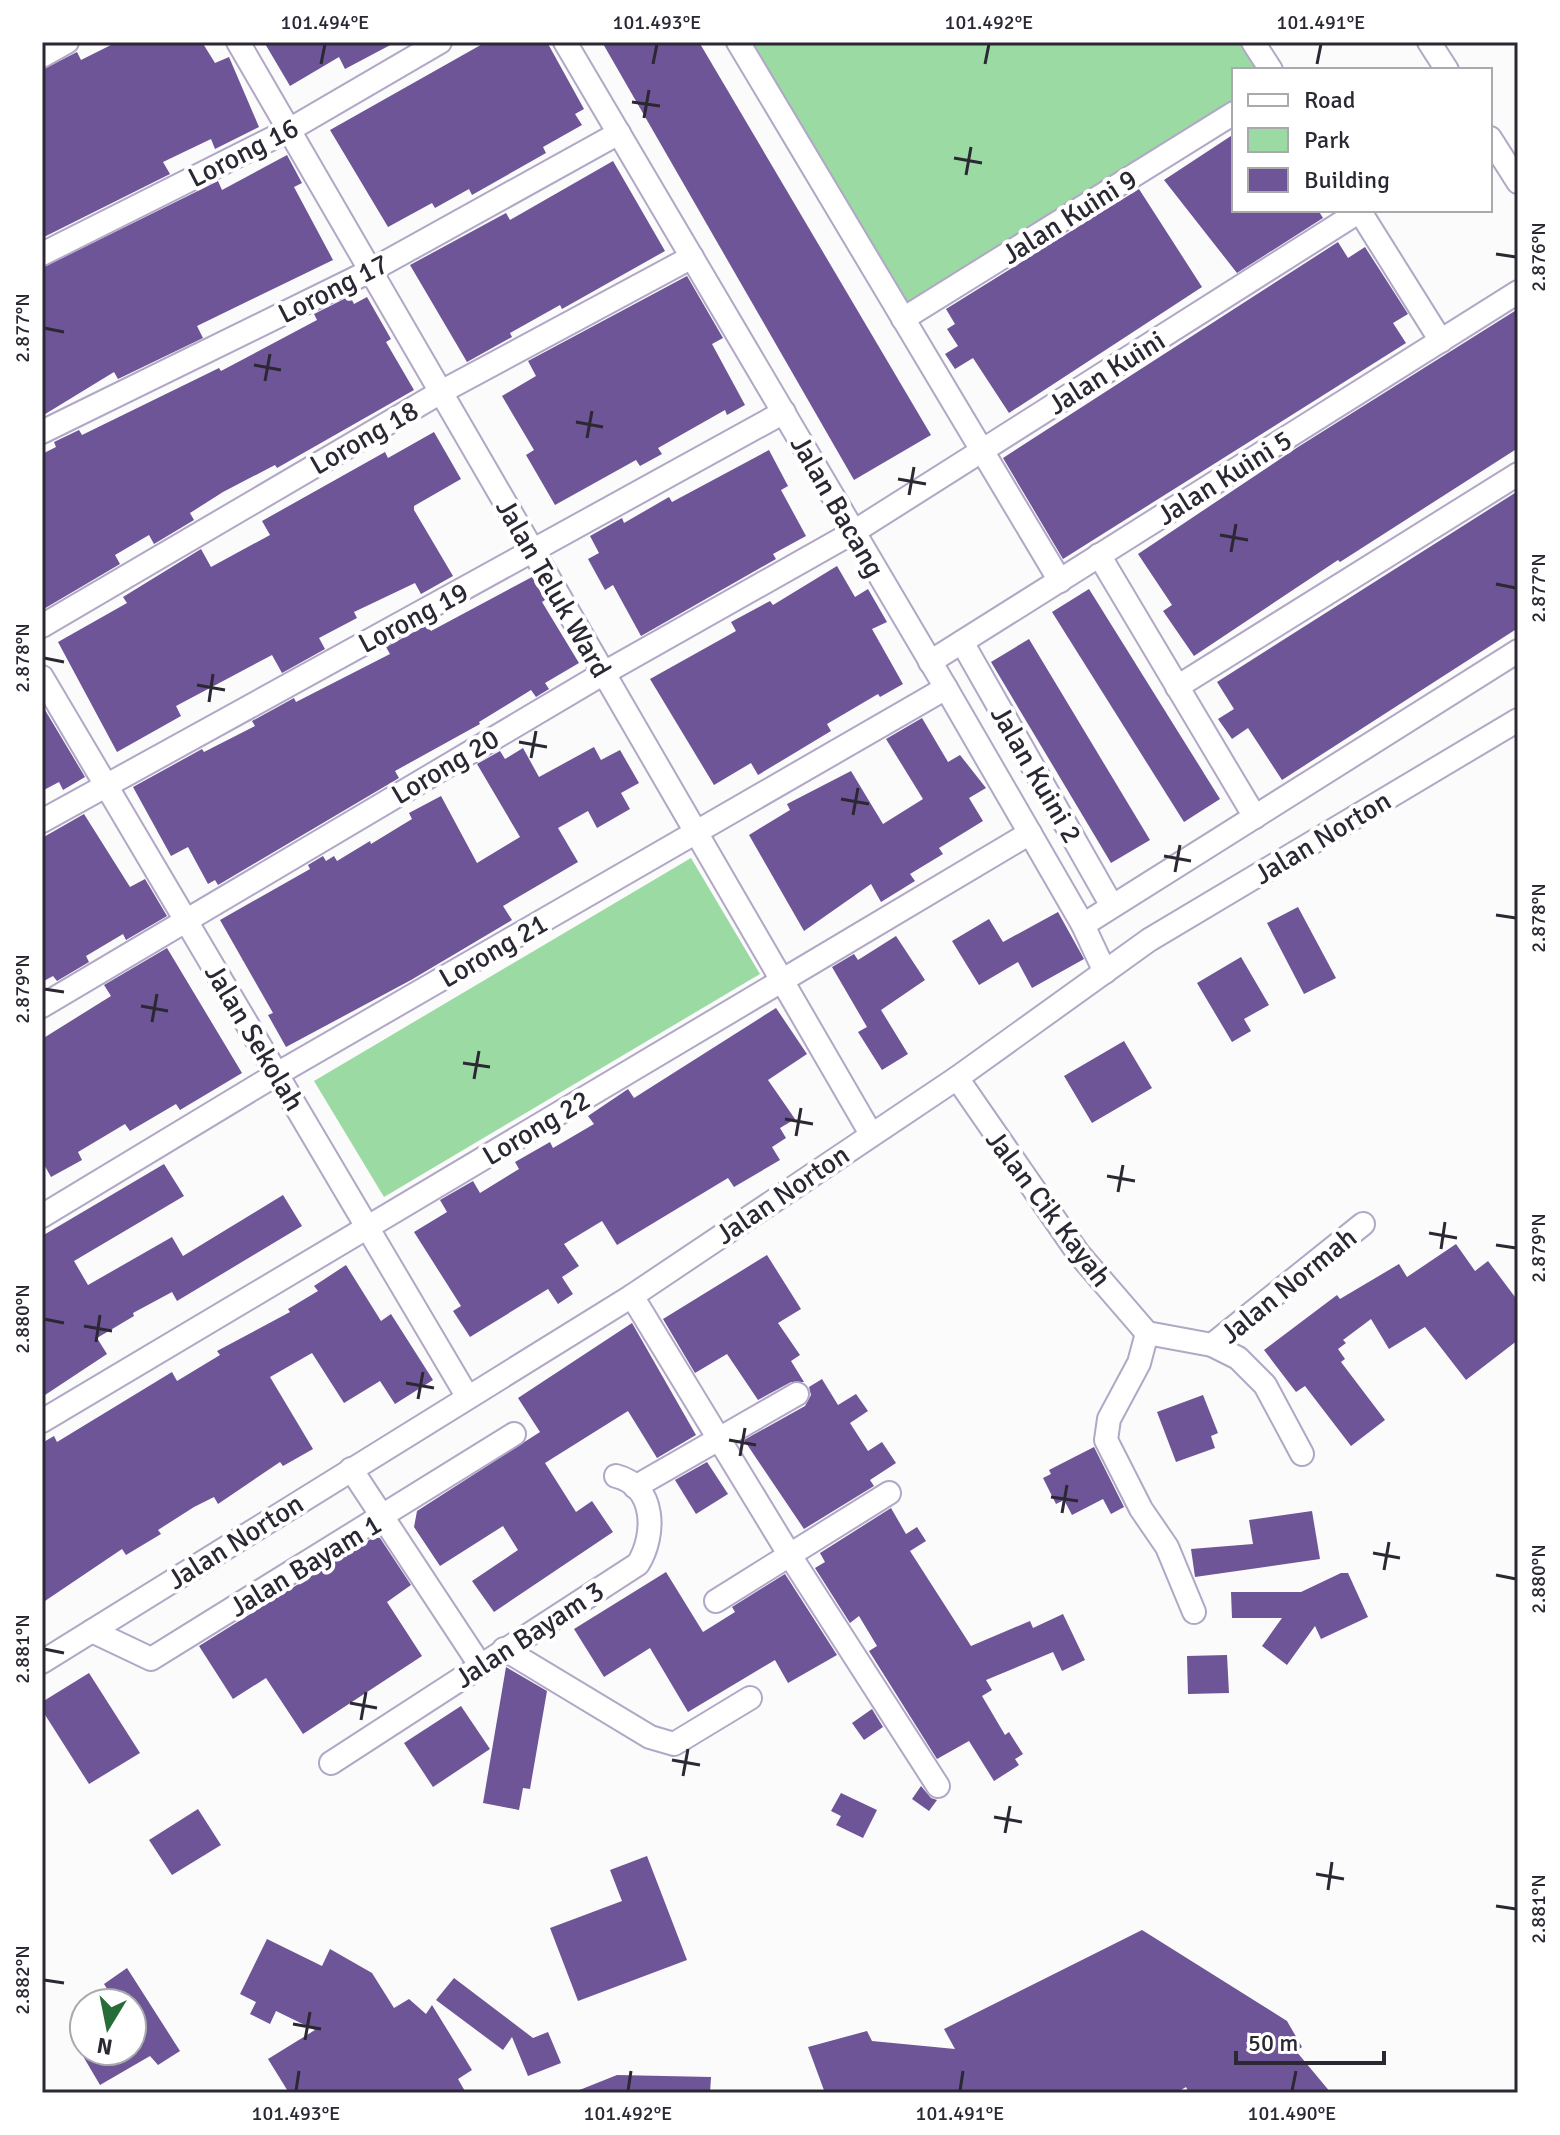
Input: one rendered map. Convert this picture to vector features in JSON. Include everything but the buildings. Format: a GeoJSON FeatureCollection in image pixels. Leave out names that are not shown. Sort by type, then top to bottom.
{"type":"FeatureCollection","features":[{"type":"Feature","properties":{"kind":"street"},"geometry":{"type":"LineString","coordinates":[[42,56],[67,42]]}},
{"type":"Feature","properties":{"kind":"street","name":"Jalan Teluk Ward"},"geometry":{"type":"LineString","coordinates":[[238,42],[871,1134]]}},
{"type":"Feature","properties":{"kind":"street","name":"Lorong 16"},"geometry":{"type":"LineString","coordinates":[[42,254],[289,130],[440,42]]}},
{"type":"Feature","properties":{"kind":"street","name":"Jalan Bacang"},"geometry":{"type":"LineString","coordinates":[[565,42],[946,688],[1083,925],[1105,972]]}},
{"type":"Feature","properties":{"kind":"street"},"geometry":{"type":"LineString","coordinates":[[738,42],[1060,581]]}},
{"type":"Feature","properties":{"kind":"street"},"geometry":{"type":"LineString","coordinates":[[1253,42],[1270,68]]}},
{"type":"Feature","properties":{"kind":"street"},"geometry":{"type":"LineString","coordinates":[[1429,42],[1446,68]]}},
{"type":"Feature","properties":{"kind":"street","name":"Jalan Kuini 9"},"geometry":{"type":"LineString","coordinates":[[903,319],[1232,114]]}},
{"type":"Feature","properties":{"kind":"street","name":"Lorong 17"},"geometry":{"type":"LineString","coordinates":[[42,432],[370,271],[619,133]]}},
{"type":"Feature","properties":{"kind":"street"},"geometry":{"type":"LineString","coordinates":[[1492,141],[1518,182]]}},
{"type":"Feature","properties":{"kind":"street","name":"Jalan Kuini"},"geometry":{"type":"LineString","coordinates":[[852,533],[1357,212]]}},
{"type":"Feature","properties":{"kind":"street"},"geometry":{"type":"LineString","coordinates":[[1360,212],[1441,341]]}},
{"type":"Feature","properties":{"kind":"street","name":"Lorong 18"},"geometry":{"type":"LineString","coordinates":[[42,626],[441,392],[692,257]]}},
{"type":"Feature","properties":{"kind":"street","name":"Jalan Kuini 5"},"geometry":{"type":"LineString","coordinates":[[930,662],[1518,292]]}},
{"type":"Feature","properties":{"kind":"street","name":"Lorong 19"},"geometry":{"type":"LineString","coordinates":[[42,821],[105,783],[534,552],[784,412]]}},
{"type":"Feature","properties":{"kind":"street"},"geometry":{"type":"LineString","coordinates":[[1177,687],[1518,474]]}},
{"type":"Feature","properties":{"kind":"street","name":"Lorong 20"},"geometry":{"type":"LineString","coordinates":[[42,1006],[604,673],[852,533]]}},
{"type":"Feature","properties":{"kind":"street"},"geometry":{"type":"LineString","coordinates":[[1099,555],[1255,817]]}},
{"type":"Feature","properties":{"kind":"street","name":"Jalan Kuini 2"},"geometry":{"type":"LineString","coordinates":[[962,642],[1112,906]]}},
{"type":"Feature","properties":{"kind":"street"},"geometry":{"type":"LineString","coordinates":[[1083,925],[1518,651]]}},
{"type":"Feature","properties":{"kind":"street","name":"Jalan Sekolah"},"geometry":{"type":"LineString","coordinates":[[42,677],[467,1396]]}},
{"type":"Feature","properties":{"kind":"street","name":"Lorong 21"},"geometry":{"type":"LineString","coordinates":[[42,1216],[277,1074],[946,688]]}},
{"type":"Feature","properties":{"kind":"street","name":"Jalan Norton"},"geometry":{"type":"LineString","coordinates":[[42,1662],[632,1296],[957,1078],[1149,940],[1515,727]]}},
{"type":"Feature","properties":{"kind":"street","name":"Lorong 22"},"geometry":{"type":"LineString","coordinates":[[42,1421],[1030,833]]}},
{"type":"Feature","properties":{"kind":"street","name":"Jalan Cik Kayah"},"geometry":{"type":"LineString","coordinates":[[957,1078],[1078,1253],[1147,1333]]}},
{"type":"Feature","properties":{"kind":"street","name":"Jalan Normah"},"geometry":{"type":"LineString","coordinates":[[1212,1345],[1363,1224]]}},
{"type":"Feature","properties":{"kind":"street"},"geometry":{"type":"LineString","coordinates":[[632,1296],[789,1554],[938,1786]]}},
{"type":"Feature","properties":{"kind":"street"},"geometry":{"type":"LineString","coordinates":[[1194,1612],[1167,1547],[1141,1509],[1106,1440],[1109,1419],[1139,1363],[1147,1333],[1212,1345],[1238,1358],[1265,1385],[1302,1454]]}},
{"type":"Feature","properties":{"kind":"street"},"geometry":{"type":"LineString","coordinates":[[718,1439],[797,1394]]}},
{"type":"Feature","properties":{"kind":"street","name":"Jalan Bayam 1"},"geometry":{"type":"LineString","coordinates":[[92,1631],[151,1659],[514,1434]]}},
{"type":"Feature","properties":{"kind":"street","name":"Jalan Bayam 3"},"geometry":{"type":"LineString","coordinates":[[331,1763],[638,1564],[648,1548],[653,1527],[647,1507],[626,1482],[718,1439]]}},
{"type":"Feature","properties":{"kind":"street"},"geometry":{"type":"LineString","coordinates":[[351,1469],[480,1665]]}},
{"type":"Feature","properties":{"kind":"street"},"geometry":{"type":"LineString","coordinates":[[716,1601],[889,1493]]}},
{"type":"Feature","properties":{"kind":"street"},"geometry":{"type":"LineString","coordinates":[[504,1649],[650,1737],[674,1744],[750,1698]]}},
{"type":"Feature","properties":{"kind":"green space"},"geometry":{"type":"Polygon","coordinates":[[[738,42],[1253,42],[1270,68],[1232,68],[1232,103],[903,319],[738,42]]]}},
{"type":"Feature","properties":{"kind":"green space"},"geometry":{"type":"Polygon","coordinates":[[[691,858],[760,974],[384,1197],[314,1081],[691,858]]]}}]}
